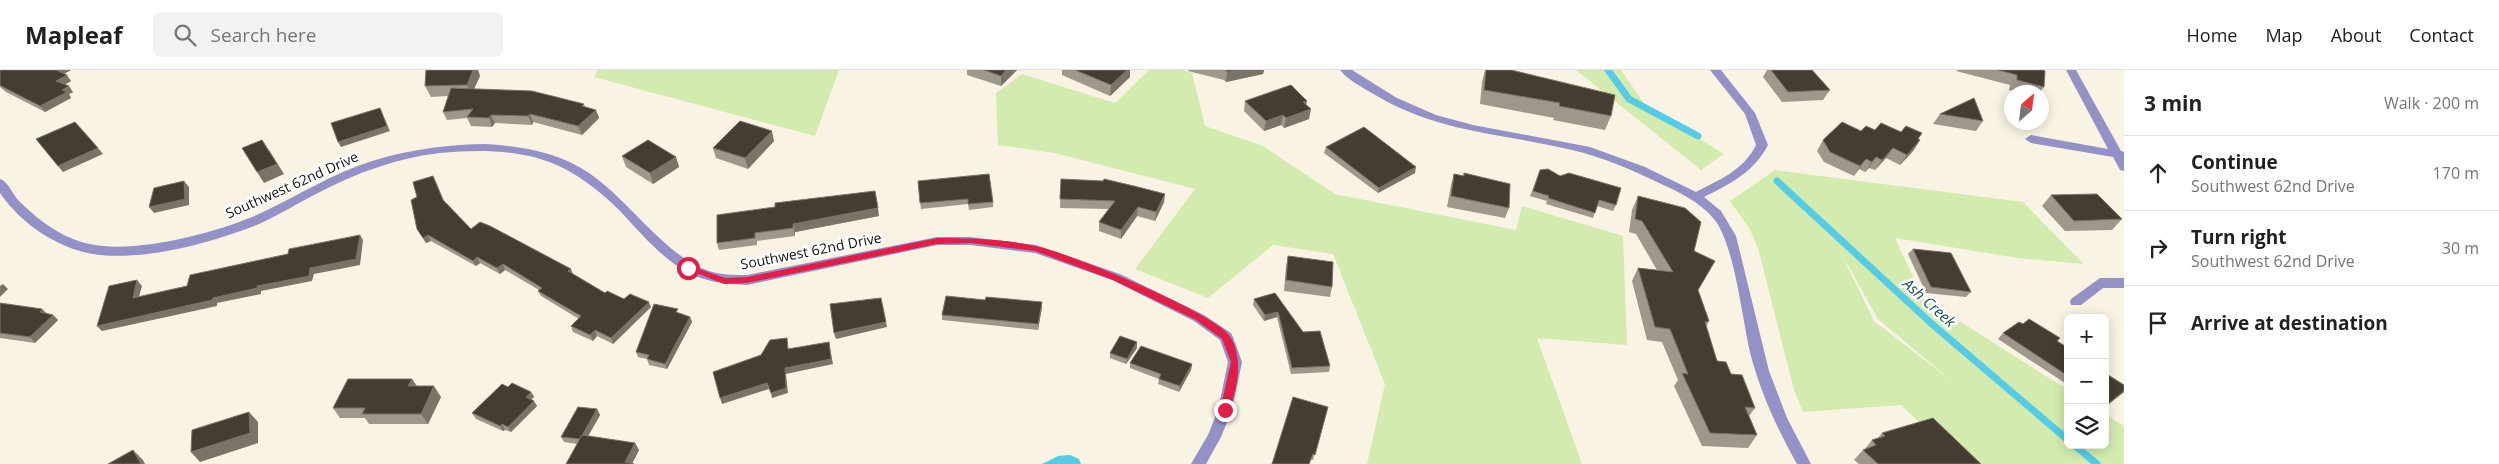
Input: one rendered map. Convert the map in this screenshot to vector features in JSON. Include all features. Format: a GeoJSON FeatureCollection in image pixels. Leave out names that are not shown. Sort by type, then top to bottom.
{"type":"FeatureCollection","features":[{"type":"Feature","properties":{"kind":"street"},"geometry":{"type":"LineString","coordinates":[[1346,70],[1374,90],[1407,108],[1444,122],[1484,132],[1558,143],[1600,154],[1638,168],[1697,196],[1712,208],[1728,231],[1762,371],[1786,432],[1804,464]]}},
{"type":"Feature","properties":{"kind":"street"},"geometry":{"type":"LineString","coordinates":[[1697,196],[1743,170],[1756,158],[1762,145],[1750,113],[1715,70]]}},
{"type":"Feature","properties":{"kind":"street"},"geometry":{"type":"LineString","coordinates":[[2071,70],[2121,155],[2124,167]]}},
{"type":"Feature","properties":{"kind":"street"},"geometry":{"type":"LineString","coordinates":[[2031,138],[2121,155]]}},
{"type":"Feature","properties":{"kind":"street","name":"Southwest 62nd Drive"},"geometry":{"type":"LineString","coordinates":[[0,183],[14,204],[56,237],[80,246],[109,251],[177,242],[222,232],[258,219],[324,185],[394,158],[420,152],[453,148],[515,149],[544,156],[583,174],[624,208],[668,254],[688,268],[724,281],[747,280],[937,241],[970,240],[1036,249],[1116,278],[1199,318],[1226,337],[1235,362],[1225,410],[1214,437],[1198,464]]}},
{"type":"Feature","properties":{"kind":"street"},"geometry":{"type":"LineString","coordinates":[[2076,302],[2100,283],[2124,283]]}},
{"type":"Feature","properties":{"kind":"green space"},"geometry":{"type":"Polygon","coordinates":[[[598,70],[839,70],[815,136],[594,77],[598,70]]]}},
{"type":"Feature","properties":{"kind":"green space"},"geometry":{"type":"Polygon","coordinates":[[[1149,70],[1183,70],[1192,73],[1205,126],[1263,146],[1335,194],[1516,230],[1522,206],[1623,236],[1627,345],[1537,338],[1582,464],[1367,464],[1385,384],[1333,254],[1273,245],[1208,298],[1135,269],[1195,189],[1055,153],[998,145],[996,93],[1022,74],[1115,103],[1149,70]]]}},
{"type":"Feature","properties":{"kind":"green space"},"geometry":{"type":"Polygon","coordinates":[[[1576,70],[1621,70],[1645,105],[1724,154],[1701,170],[1576,70]]]}},
{"type":"Feature","properties":{"kind":"green space"},"geometry":{"type":"Polygon","coordinates":[[[1775,170],[2023,202],[2084,264],[2018,258],[1895,238],[1923,298],[2064,387],[2064,449],[2109,449],[2109,417],[2124,426],[2124,464],[1963,464],[1901,405],[1803,412],[1794,390],[1758,248],[1749,228],[1730,201],[1775,170]],[[1840,251],[1874,321],[1954,383],[1878,319],[1840,251]]]}},
{"type":"Feature","properties":{"kind":"water"},"geometry":{"type":"Polygon","coordinates":[[[1070,455],[1079,459],[1081,464],[1042,464],[1058,456],[1070,455]]]}},
{"type":"Feature","properties":{"kind":"building"},"geometry":{"type":"Polygon","coordinates":[[[0,70],[56,70],[67,75],[56,81],[69,86],[62,90],[67,92],[40,106],[1,86],[0,70]]]}},
{"type":"Feature","properties":{"kind":"building"},"geometry":{"type":"Polygon","coordinates":[[[426,70],[473,70],[467,85],[425,86],[426,70]]]}},
{"type":"Feature","properties":{"kind":"building"},"geometry":{"type":"Polygon","coordinates":[[[984,70],[1006,70],[1001,76],[984,70]]]}},
{"type":"Feature","properties":{"kind":"building"},"geometry":{"type":"Polygon","coordinates":[[[1075,70],[1127,70],[1111,85],[1075,70]]]}},
{"type":"Feature","properties":{"kind":"building"},"geometry":{"type":"Polygon","coordinates":[[[1486,70],[1511,70],[1615,95],[1611,116],[1559,106],[1560,103],[1484,90],[1486,70]]]}},
{"type":"Feature","properties":{"kind":"building"},"geometry":{"type":"Polygon","coordinates":[[[1771,70],[1812,70],[1830,90],[1788,92],[1771,70]]]}},
{"type":"Feature","properties":{"kind":"building"},"geometry":{"type":"Polygon","coordinates":[[[1998,70],[2043,70],[2045,71],[2044,85],[2017,80],[2017,75],[1998,70]]]}},
{"type":"Feature","properties":{"kind":"building"},"geometry":{"type":"Polygon","coordinates":[[[1291,85],[1307,101],[1303,102],[1311,109],[1286,118],[1283,115],[1266,121],[1245,101],[1291,85]]]}},
{"type":"Feature","properties":{"kind":"building"},"geometry":{"type":"Polygon","coordinates":[[[451,88],[532,91],[584,104],[582,106],[596,110],[578,126],[530,114],[528,116],[491,115],[489,118],[467,117],[473,109],[443,112],[451,88]]]}},
{"type":"Feature","properties":{"kind":"building"},"geometry":{"type":"Polygon","coordinates":[[[1974,98],[1983,121],[1940,114],[1974,98]]]}},
{"type":"Feature","properties":{"kind":"building"},"geometry":{"type":"Polygon","coordinates":[[[380,108],[387,126],[338,142],[331,123],[380,108]]]}},
{"type":"Feature","properties":{"kind":"building"},"geometry":{"type":"Polygon","coordinates":[[[740,121],[772,131],[745,158],[713,148],[740,121]]]}},
{"type":"Feature","properties":{"kind":"building"},"geometry":{"type":"Polygon","coordinates":[[[75,122],[98,148],[58,166],[36,139],[75,122]]]}},
{"type":"Feature","properties":{"kind":"building"},"geometry":{"type":"Polygon","coordinates":[[[1842,122],[1861,131],[1866,126],[1875,130],[1881,123],[1901,132],[1906,126],[1922,133],[1918,139],[1920,140],[1907,155],[1893,148],[1882,160],[1876,157],[1872,162],[1866,159],[1860,166],[1830,152],[1823,140],[1842,122]]]}},
{"type":"Feature","properties":{"kind":"building"},"geometry":{"type":"Polygon","coordinates":[[[1364,127],[1416,167],[1379,188],[1326,147],[1364,127]]]}},
{"type":"Feature","properties":{"kind":"building"},"geometry":{"type":"Polygon","coordinates":[[[262,140],[277,164],[257,172],[242,148],[262,140]]]}},
{"type":"Feature","properties":{"kind":"building"},"geometry":{"type":"Polygon","coordinates":[[[648,140],[676,157],[650,173],[622,156],[648,140]]]}},
{"type":"Feature","properties":{"kind":"building"},"geometry":{"type":"Polygon","coordinates":[[[1548,169],[1560,176],[1569,173],[1621,188],[1616,205],[1599,200],[1595,213],[1548,198],[1549,196],[1533,191],[1540,170],[1548,169]]]}},
{"type":"Feature","properties":{"kind":"building"},"geometry":{"type":"Polygon","coordinates":[[[1464,173],[1510,184],[1509,208],[1451,196],[1454,174],[1464,176],[1464,173]]]}},
{"type":"Feature","properties":{"kind":"building"},"geometry":{"type":"Polygon","coordinates":[[[989,174],[993,202],[968,204],[968,199],[920,203],[918,181],[989,174]]]}},
{"type":"Feature","properties":{"kind":"building"},"geometry":{"type":"Polygon","coordinates":[[[433,176],[443,200],[471,229],[480,222],[490,226],[571,269],[568,271],[605,293],[607,291],[624,299],[630,294],[649,302],[611,338],[595,330],[590,335],[571,326],[581,316],[538,291],[542,288],[503,264],[497,268],[477,257],[473,261],[428,235],[423,238],[417,229],[411,200],[417,197],[413,182],[433,176]]]}},
{"type":"Feature","properties":{"kind":"building"},"geometry":{"type":"Polygon","coordinates":[[[1061,179],[1103,181],[1104,179],[1165,194],[1156,212],[1138,207],[1121,230],[1099,222],[1115,201],[1060,199],[1061,179]]]}},
{"type":"Feature","properties":{"kind":"building"},"geometry":{"type":"Polygon","coordinates":[[[184,181],[185,199],[149,207],[154,188],[184,181]]]}},
{"type":"Feature","properties":{"kind":"building"},"geometry":{"type":"Polygon","coordinates":[[[875,191],[878,208],[793,224],[793,228],[755,233],[755,238],[717,243],[717,215],[775,207],[775,203],[875,191]]]}},
{"type":"Feature","properties":{"kind":"building"},"geometry":{"type":"Polygon","coordinates":[[[2097,194],[2122,219],[2074,221],[2051,195],[2097,194]]]}},
{"type":"Feature","properties":{"kind":"building"},"geometry":{"type":"Polygon","coordinates":[[[1638,196],[1685,208],[1701,222],[1694,251],[1715,261],[1698,290],[1709,321],[1705,322],[1717,361],[1726,362],[1731,374],[1742,375],[1755,408],[1745,407],[1757,435],[1710,433],[1682,373],[1688,374],[1670,329],[1655,327],[1638,268],[1673,272],[1642,221],[1635,219],[1638,196]]]}},
{"type":"Feature","properties":{"kind":"building"},"geometry":{"type":"Polygon","coordinates":[[[360,235],[356,259],[310,268],[309,276],[257,286],[257,288],[213,298],[212,300],[97,326],[109,286],[137,280],[133,298],[187,286],[190,275],[288,254],[289,249],[360,235]]]}},
{"type":"Feature","properties":{"kind":"building"},"geometry":{"type":"Polygon","coordinates":[[[1913,249],[1951,253],[1971,292],[1931,287],[1913,249]]]}},
{"type":"Feature","properties":{"kind":"building"},"geometry":{"type":"Polygon","coordinates":[[[1288,256],[1333,262],[1332,287],[1286,280],[1288,256]]]}},
{"type":"Feature","properties":{"kind":"building"},"geometry":{"type":"Polygon","coordinates":[[[1275,293],[1303,332],[1320,331],[1330,366],[1292,368],[1278,312],[1265,315],[1254,299],[1275,293]]]}},
{"type":"Feature","properties":{"kind":"building"},"geometry":{"type":"Polygon","coordinates":[[[946,296],[985,300],[986,297],[1042,302],[1038,324],[942,315],[946,296]]]}},
{"type":"Feature","properties":{"kind":"building"},"geometry":{"type":"Polygon","coordinates":[[[881,298],[886,322],[834,333],[830,304],[881,298]]]}},
{"type":"Feature","properties":{"kind":"building"},"geometry":{"type":"Polygon","coordinates":[[[0,303],[42,309],[40,312],[53,315],[30,337],[0,333],[0,303]]]}},
{"type":"Feature","properties":{"kind":"building"},"geometry":{"type":"Polygon","coordinates":[[[654,304],[678,309],[676,312],[690,317],[665,364],[647,359],[649,355],[636,352],[654,304]]]}},
{"type":"Feature","properties":{"kind":"building"},"geometry":{"type":"Polygon","coordinates":[[[2029,319],[2060,338],[2057,341],[2064,345],[2064,373],[2003,333],[2019,322],[2023,324],[2029,319]]]}},
{"type":"Feature","properties":{"kind":"building"},"geometry":{"type":"Polygon","coordinates":[[[1120,336],[1137,342],[1127,359],[1110,353],[1120,336]]]}},
{"type":"Feature","properties":{"kind":"building"},"geometry":{"type":"Polygon","coordinates":[[[787,338],[788,349],[829,342],[831,359],[785,368],[786,388],[771,393],[767,383],[720,398],[713,372],[761,355],[770,340],[787,338]]]}},
{"type":"Feature","properties":{"kind":"building"},"geometry":{"type":"Polygon","coordinates":[[[1141,346],[1192,364],[1180,386],[1159,379],[1161,374],[1130,363],[1141,346]]]}},
{"type":"Feature","properties":{"kind":"building"},"geometry":{"type":"Polygon","coordinates":[[[2109,376],[2124,385],[2124,391],[2109,403],[2109,376]]]}},
{"type":"Feature","properties":{"kind":"building"},"geometry":{"type":"Polygon","coordinates":[[[348,379],[412,379],[408,386],[434,386],[421,414],[362,414],[365,408],[333,408],[348,379]]]}},
{"type":"Feature","properties":{"kind":"building"},"geometry":{"type":"Polygon","coordinates":[[[512,383],[531,392],[526,397],[534,401],[508,427],[502,424],[500,426],[472,413],[502,384],[508,387],[512,383]]]}},
{"type":"Feature","properties":{"kind":"building"},"geometry":{"type":"Polygon","coordinates":[[[1293,397],[1328,407],[1315,455],[1313,454],[1309,464],[1272,464],[1293,397]]]}},
{"type":"Feature","properties":{"kind":"building"},"geometry":{"type":"Polygon","coordinates":[[[578,407],[597,409],[580,439],[561,437],[578,407]]]}},
{"type":"Feature","properties":{"kind":"building"},"geometry":{"type":"Polygon","coordinates":[[[249,412],[250,433],[191,452],[192,430],[249,412]]]}},
{"type":"Feature","properties":{"kind":"building"},"geometry":{"type":"Polygon","coordinates":[[[1933,418],[1981,464],[1878,464],[1863,450],[1876,445],[1872,440],[1885,436],[1882,433],[1933,418]]]}},
{"type":"Feature","properties":{"kind":"building"},"geometry":{"type":"Polygon","coordinates":[[[582,435],[635,443],[625,462],[634,464],[566,464],[582,435]]]}},
{"type":"Feature","properties":{"kind":"building"},"geometry":{"type":"Polygon","coordinates":[[[133,450],[141,464],[108,464],[133,450]]]}},
{"type":"Feature","properties":{"kind":"waterway","name":"Ash Creek"},"geometry":{"type":"LineString","coordinates":[[1608,70],[1629,99],[1698,136]]}},
{"type":"Feature","properties":{"kind":"waterway","name":"Ash Creek"},"geometry":{"type":"LineString","coordinates":[[1777,181],[1932,324],[2064,437]]}},
{"type":"Feature","properties":{"kind":"waterway","name":"Ash Creek"},"geometry":{"type":"LineString","coordinates":[[2079,449],[2097,464]]}},
{"type":"Feature","properties":{"kind":"route"},"geometry":{"type":"LineString","coordinates":[[688,268],[724,281],[747,280],[937,241],[970,240],[1004,243],[1036,249],[1116,278],[1199,318],[1226,337],[1235,362],[1225,410]]}}]}
